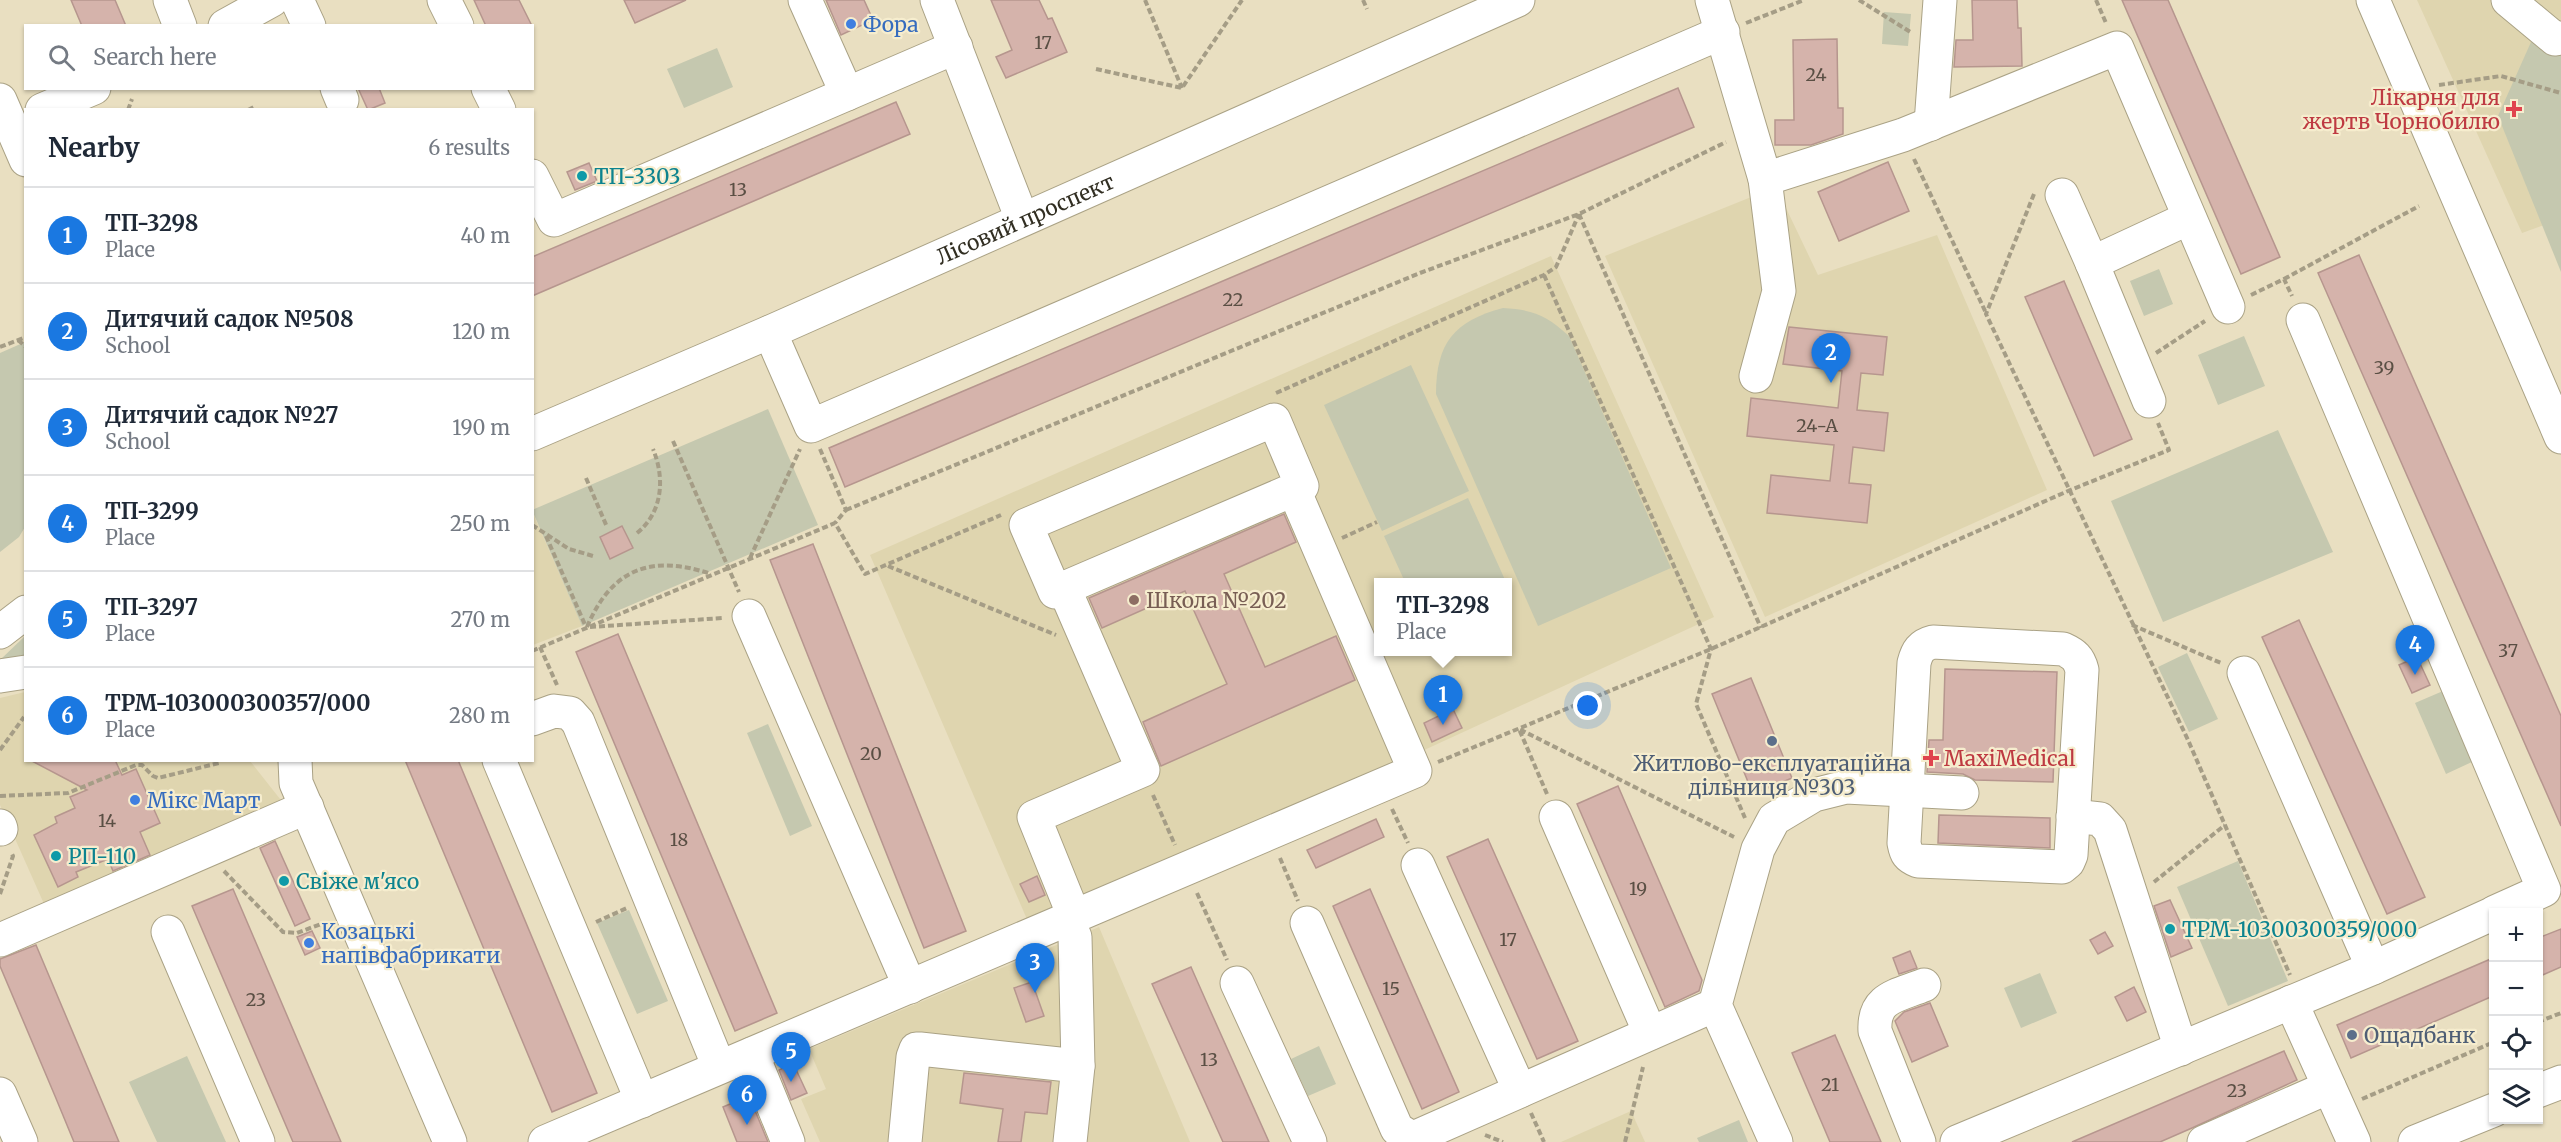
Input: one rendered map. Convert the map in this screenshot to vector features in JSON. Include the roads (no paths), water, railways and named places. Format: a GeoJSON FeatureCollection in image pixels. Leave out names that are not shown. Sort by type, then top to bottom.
{"type":"FeatureCollection","features":[{"type":"Feature","properties":{"kind":"street"},"geometry":{"type":"LineString","coordinates":[[170,0],[179,24]]}},
{"type":"Feature","properties":{"kind":"street"},"geometry":{"type":"LineString","coordinates":[[229,24],[272,0]]}},
{"type":"Feature","properties":{"kind":"street"},"geometry":{"type":"LineString","coordinates":[[297,0],[308,24]]}},
{"type":"Feature","properties":{"kind":"street"},"geometry":{"type":"LineString","coordinates":[[444,0],[456,24]]}},
{"type":"Feature","properties":{"kind":"street"},"geometry":{"type":"LineString","coordinates":[[805,0],[847,94]]}},
{"type":"Feature","properties":{"kind":"street"},"geometry":{"type":"LineString","coordinates":[[937,0],[1022,219]]}},
{"type":"Feature","properties":{"kind":"street","name":"Лісовий проспект"},"geometry":{"type":"LineString","coordinates":[[534,433],[770,332],[1518,0]]}},
{"type":"Feature","properties":{"kind":"street"},"geometry":{"type":"LineString","coordinates":[[1712,0],[1765,179],[1779,291],[1756,376]]}},
{"type":"Feature","properties":{"kind":"street"},"geometry":{"type":"LineString","coordinates":[[1917,130],[1936,47],[1940,0]]}},
{"type":"Feature","properties":{"kind":"street"},"geometry":{"type":"LineString","coordinates":[[2373,0],[2561,437]]}},
{"type":"Feature","properties":{"kind":"street"},"geometry":{"type":"LineString","coordinates":[[2508,0],[2555,39],[2561,38]]}},
{"type":"Feature","properties":{"kind":"street"},"geometry":{"type":"LineString","coordinates":[[770,332],[811,426],[1723,32]]}},
{"type":"Feature","properties":{"kind":"street"},"geometry":{"type":"LineString","coordinates":[[534,180],[554,220],[956,47]]}},
{"type":"Feature","properties":{"kind":"street"},"geometry":{"type":"LineString","coordinates":[[1765,179],[1917,130],[1971,120],[2117,48],[2228,307]]}},
{"type":"Feature","properties":{"kind":"street"},"geometry":{"type":"LineString","coordinates":[[47,108],[89,90]]}},
{"type":"Feature","properties":{"kind":"street"},"geometry":{"type":"LineString","coordinates":[[489,90],[498,108]]}},
{"type":"Feature","properties":{"kind":"street"},"geometry":{"type":"LineString","coordinates":[[12,112],[24,153]]}},
{"type":"Feature","properties":{"kind":"street"},"geometry":{"type":"LineString","coordinates":[[2049,193],[2092,263],[2150,401]]}},
{"type":"Feature","properties":{"kind":"street"},"geometry":{"type":"LineString","coordinates":[[2092,263],[2189,218]]}},
{"type":"Feature","properties":{"kind":"street"},"geometry":{"type":"LineString","coordinates":[[2303,320],[2544,890],[2505,908]]}},
{"type":"Feature","properties":{"kind":"street"},"geometry":{"type":"LineString","coordinates":[[1274,420],[1302,486],[1064,588],[1055,592],[1026,525],[1274,420]]}},
{"type":"Feature","properties":{"kind":"street"},"geometry":{"type":"LineString","coordinates":[[545,1142],[586,1134],[642,1101],[719,1067],[1415,771],[1294,490]]}},
{"type":"Feature","properties":{"kind":"street"},"geometry":{"type":"LineString","coordinates":[[1064,588],[1143,770],[1034,817],[1071,918],[1075,937],[1078,1066],[1070,1142]]}},
{"type":"Feature","properties":{"kind":"street"},"geometry":{"type":"LineString","coordinates":[[744,605],[910,987]]}},
{"type":"Feature","properties":{"kind":"street"},"geometry":{"type":"LineString","coordinates":[[0,633],[24,614]]}},
{"type":"Feature","properties":{"kind":"street"},"geometry":{"type":"LineString","coordinates":[[1933,642],[2063,649],[2080,661],[2082,670],[2071,855],[2062,867],[1918,861],[1910,858],[1906,853],[1904,843],[1907,789],[1914,663],[1917,652],[1923,645],[1933,642]]}},
{"type":"Feature","properties":{"kind":"street"},"geometry":{"type":"LineString","coordinates":[[0,676],[24,672]]}},
{"type":"Feature","properties":{"kind":"street"},"geometry":{"type":"LineString","coordinates":[[2244,673],[2373,968]]}},
{"type":"Feature","properties":{"kind":"street"},"geometry":{"type":"LineString","coordinates":[[534,718],[554,711],[570,713],[578,723],[719,1067]]}},
{"type":"Feature","properties":{"kind":"street"},"geometry":{"type":"LineString","coordinates":[[276,762],[299,784],[450,1142]]}},
{"type":"Feature","properties":{"kind":"street"},"geometry":{"type":"LineString","coordinates":[[500,762],[642,1101]]}},
{"type":"Feature","properties":{"kind":"street"},"geometry":{"type":"LineString","coordinates":[[0,940],[205,851],[299,784]]}},
{"type":"Feature","properties":{"kind":"street"},"geometry":{"type":"LineString","coordinates":[[1776,1142],[1715,1005],[1758,849],[1774,819],[1814,795],[1846,787],[1962,793]]}},
{"type":"Feature","properties":{"kind":"street"},"geometry":{"type":"LineString","coordinates":[[2073,816],[2092,817],[2106,823],[2181,1049]]}},
{"type":"Feature","properties":{"kind":"street"},"geometry":{"type":"LineString","coordinates":[[1556,817],[1650,1033]]}},
{"type":"Feature","properties":{"kind":"street"},"geometry":{"type":"LineString","coordinates":[[1418,865],[1520,1091]]}},
{"type":"Feature","properties":{"kind":"street"},"geometry":{"type":"LineString","coordinates":[[1957,1142],[2373,968],[2489,915]]}},
{"type":"Feature","properties":{"kind":"street"},"geometry":{"type":"LineString","coordinates":[[1307,923],[1397,1129],[1410,1137],[1418,1136],[1715,1005]]}},
{"type":"Feature","properties":{"kind":"street"},"geometry":{"type":"LineString","coordinates":[[168,932],[258,1142]]}},
{"type":"Feature","properties":{"kind":"street"},"geometry":{"type":"LineString","coordinates":[[1237,983],[1310,1142]]}},
{"type":"Feature","properties":{"kind":"street"},"geometry":{"type":"LineString","coordinates":[[1919,1142],[1875,1031],[1875,1020],[1878,1008],[1889,999],[1924,985]]}},
{"type":"Feature","properties":{"kind":"street"},"geometry":{"type":"LineString","coordinates":[[2295,1000],[2354,1142]]}},
{"type":"Feature","properties":{"kind":"street"},"geometry":{"type":"LineString","coordinates":[[905,1142],[913,1057],[916,1049],[1078,1066]]}},
{"type":"Feature","properties":{"kind":"street"},"geometry":{"type":"LineString","coordinates":[[752,1054],[788,1142]]}},
{"type":"Feature","properties":{"kind":"street"},"geometry":{"type":"LineString","coordinates":[[2543,1089],[2561,1082]]}},
{"type":"Feature","properties":{"kind":"street"},"geometry":{"type":"LineString","coordinates":[[0,1094],[21,1142]]}},
{"type":"Feature","properties":{"kind":"street"},"geometry":{"type":"LineString","coordinates":[[2204,1142],[2334,1098]]}},
{"type":"Feature","properties":{"kind":"street"},"geometry":{"type":"LineString","coordinates":[[2415,1142],[2489,1112]]}},
{"type":"Feature","properties":{"kind":"place","name":"Фора"},"geometry":{"type":"Point","coordinates":[851,24]}},
{"type":"Feature","properties":{"kind":"place","name":"Лікарня для жертв Чорнобилю"},"geometry":{"type":"Point","coordinates":[2514,109]}},
{"type":"Feature","properties":{"kind":"place","name":"ТП-3303"},"geometry":{"type":"Point","coordinates":[582,176]}},
{"type":"Feature","properties":{"kind":"place","name":"Дитячий садок №508"},"geometry":{"type":"Point","coordinates":[1831,383]}},
{"type":"Feature","properties":{"kind":"place","name":"Школа №202"},"geometry":{"type":"Point","coordinates":[1134,600]}},
{"type":"Feature","properties":{"kind":"place","name":"ТП-3299"},"geometry":{"type":"Point","coordinates":[2415,675]}},
{"type":"Feature","properties":{"kind":"place","name":"ТП-3298"},"geometry":{"type":"Point","coordinates":[1443,725]}},
{"type":"Feature","properties":{"kind":"place","name":"Житлово-експлуатаційна дільниця №303"},"geometry":{"type":"Point","coordinates":[1772,741]}},
{"type":"Feature","properties":{"kind":"place","name":"MaxiMedical"},"geometry":{"type":"Point","coordinates":[1931,758]}},
{"type":"Feature","properties":{"kind":"place","name":"Мікс Март"},"geometry":{"type":"Point","coordinates":[135,800]}},
{"type":"Feature","properties":{"kind":"place","name":"РП-110"},"geometry":{"type":"Point","coordinates":[56,856]}},
{"type":"Feature","properties":{"kind":"place","name":"Свіже м'ясо"},"geometry":{"type":"Point","coordinates":[284,881]}},
{"type":"Feature","properties":{"kind":"place","name":"ТРМ-10300300359/000"},"geometry":{"type":"Point","coordinates":[2170,929]}},
{"type":"Feature","properties":{"kind":"place","name":"Козацькі напівфабрикати"},"geometry":{"type":"Point","coordinates":[309,943]}},
{"type":"Feature","properties":{"kind":"place","name":"Дитячий садок №27"},"geometry":{"type":"Point","coordinates":[1035,993]}},
{"type":"Feature","properties":{"kind":"place","name":"Ощадбанк"},"geometry":{"type":"Point","coordinates":[2352,1035]}},
{"type":"Feature","properties":{"kind":"place","name":"ТП-3297"},"geometry":{"type":"Point","coordinates":[791,1082]}},
{"type":"Feature","properties":{"kind":"place","name":"ТРМ-103000300357/000"},"geometry":{"type":"Point","coordinates":[747,1125]}}]}
